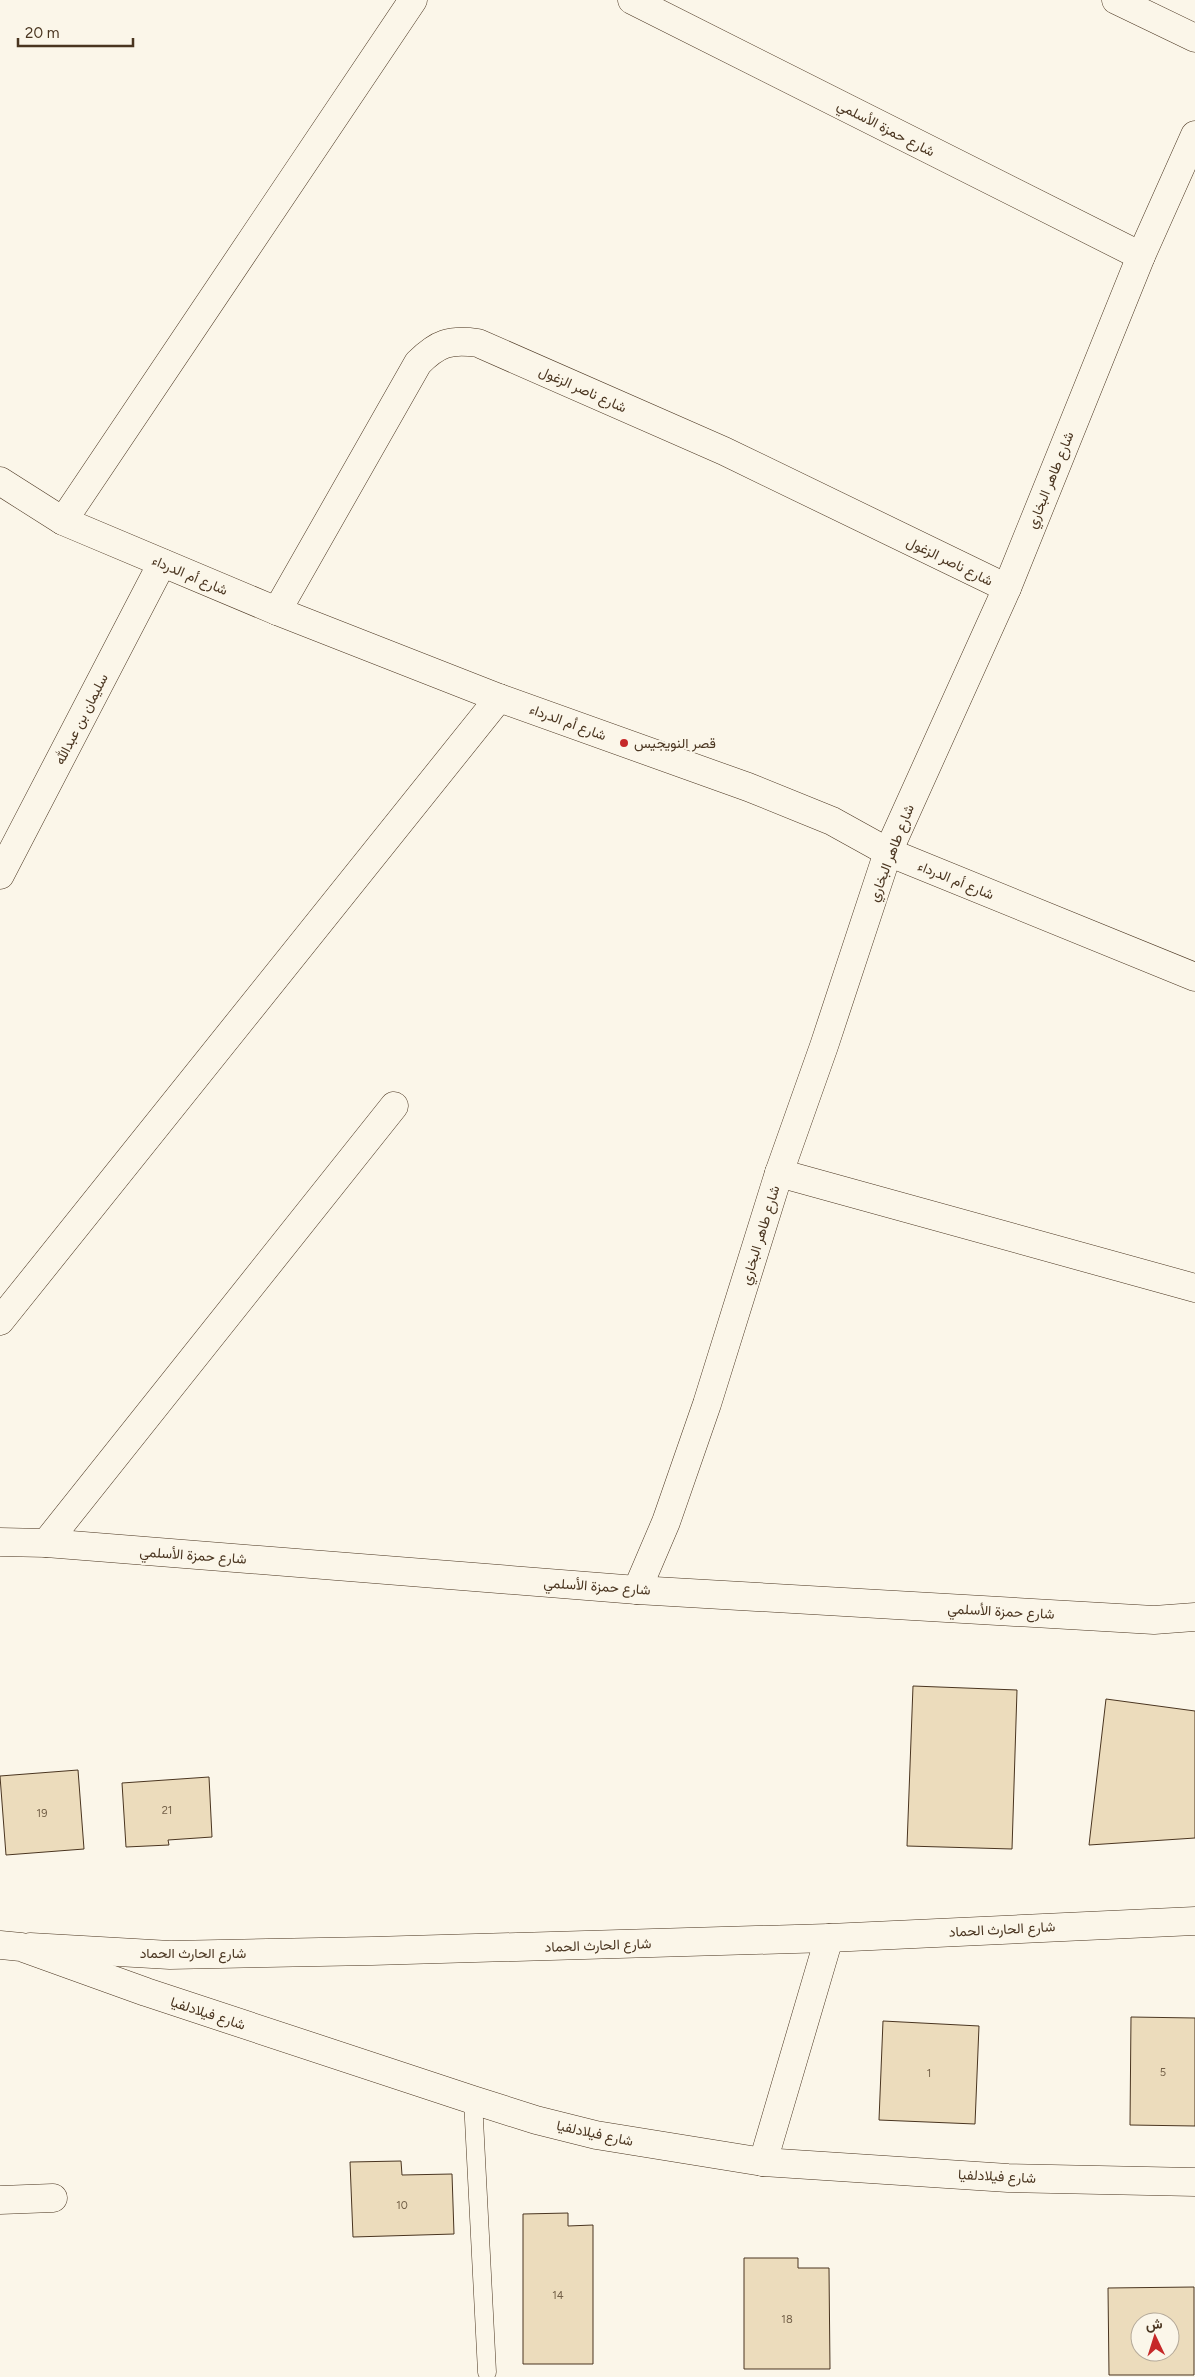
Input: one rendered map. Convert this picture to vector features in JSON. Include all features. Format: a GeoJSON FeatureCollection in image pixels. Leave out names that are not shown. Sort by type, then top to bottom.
{"type":"FeatureCollection","features":[{"type":"Feature","properties":{"kind":"street"},"geometry":{"type":"LineString","coordinates":[[63,521],[413,0]]}},
{"type":"Feature","properties":{"kind":"street","name":"شارع حمزة الأسلمي"},"geometry":{"type":"LineString","coordinates":[[632,0],[1141,256]]}},
{"type":"Feature","properties":{"kind":"street"},"geometry":{"type":"LineString","coordinates":[[1116,0],[1195,38]]}},
{"type":"Feature","properties":{"kind":"street","name":"شارع طاهر البخاري"},"geometry":{"type":"LineString","coordinates":[[637,1590],[666,1522],[707,1404],[779,1173],[824,1046],[888,852],[1007,588],[1141,256],[1195,135]]}},
{"type":"Feature","properties":{"kind":"street","name":"شارع ناصر الزغول"},"geometry":{"type":"LineString","coordinates":[[277,611],[418,363],[440,345],[457,340],[478,343],[724,451],[1007,588]]}},
{"type":"Feature","properties":{"kind":"street","name":"شارع أم الدرداء"},"geometry":{"type":"LineString","coordinates":[[0,481],[63,521],[277,611],[500,698],[757,790],[832,820],[888,852],[1195,977]]}},
{"type":"Feature","properties":{"kind":"street","name":"سليمان بن عبدالله"},"geometry":{"type":"LineString","coordinates":[[0,875],[162,563]]}},
{"type":"Feature","properties":{"kind":"street"},"geometry":{"type":"LineString","coordinates":[[0,1321],[500,698]]}},
{"type":"Feature","properties":{"kind":"street"},"geometry":{"type":"LineString","coordinates":[[46,1543],[394,1106]]}},
{"type":"Feature","properties":{"kind":"street"},"geometry":{"type":"LineString","coordinates":[[779,1173],[1195,1288]]}},
{"type":"Feature","properties":{"kind":"street","name":"شارع حمزة الأسلمي"},"geometry":{"type":"LineString","coordinates":[[0,1542],[46,1543],[637,1590],[1154,1620],[1195,1617]]}},
{"type":"Feature","properties":{"kind":"street","name":"شارع الحارث الحماد"},"geometry":{"type":"LineString","coordinates":[[11,1946],[170,1955],[829,1938],[1195,1921]]}},
{"type":"Feature","properties":{"kind":"street"},"geometry":{"type":"LineString","coordinates":[[763,2162],[829,1938]]}},
{"type":"Feature","properties":{"kind":"street","name":"شارع فيلادلفيا"},"geometry":{"type":"LineString","coordinates":[[11,1946],[473,2100],[536,2120],[596,2135],[763,2162],[1008,2178],[1195,2182]]}},
{"type":"Feature","properties":{"kind":"street"},"geometry":{"type":"LineString","coordinates":[[0,2200],[53,2198]]}},
{"type":"Feature","properties":{"kind":"lane"},"geometry":{"type":"LineString","coordinates":[[473,2100],[487,2372]]}},
{"type":"Feature","properties":{"kind":"building"},"geometry":{"type":"Polygon","coordinates":[[[913,1686],[1017,1690],[1012,1849],[907,1846],[913,1686]]]}},
{"type":"Feature","properties":{"kind":"building"},"geometry":{"type":"Polygon","coordinates":[[[1106,1699],[1195,1711],[1195,1838],[1089,1845],[1106,1699]]]}},
{"type":"Feature","properties":{"kind":"building"},"geometry":{"type":"Polygon","coordinates":[[[78,1770],[84,1849],[6,1855],[0,1776],[78,1770]]]}},
{"type":"Feature","properties":{"kind":"building"},"geometry":{"type":"Polygon","coordinates":[[[209,1777],[212,1837],[168,1840],[169,1845],[126,1847],[122,1783],[209,1777]]]}},
{"type":"Feature","properties":{"kind":"building"},"geometry":{"type":"Polygon","coordinates":[[[1131,2017],[1195,2018],[1195,2126],[1130,2125],[1131,2017]]]}},
{"type":"Feature","properties":{"kind":"building"},"geometry":{"type":"Polygon","coordinates":[[[883,2021],[979,2026],[975,2124],[879,2120],[883,2021]]]}},
{"type":"Feature","properties":{"kind":"building"},"geometry":{"type":"Polygon","coordinates":[[[401,2161],[402,2175],[452,2174],[454,2234],[353,2237],[350,2162],[401,2161]]]}},
{"type":"Feature","properties":{"kind":"building"},"geometry":{"type":"Polygon","coordinates":[[[568,2213],[568,2226],[593,2225],[593,2364],[523,2364],[523,2214],[568,2213]]]}},
{"type":"Feature","properties":{"kind":"building"},"geometry":{"type":"Polygon","coordinates":[[[744,2258],[798,2258],[798,2268],[829,2268],[830,2369],[744,2369],[744,2258]]]}},
{"type":"Feature","properties":{"kind":"building"},"geometry":{"type":"Polygon","coordinates":[[[1194,2287],[1194,2375],[1109,2375],[1108,2288],[1194,2287]]]}},
{"type":"Feature","properties":{"kind":"place","name":"قصر النويجيس"},"geometry":{"type":"Point","coordinates":[624,743]}}]}
